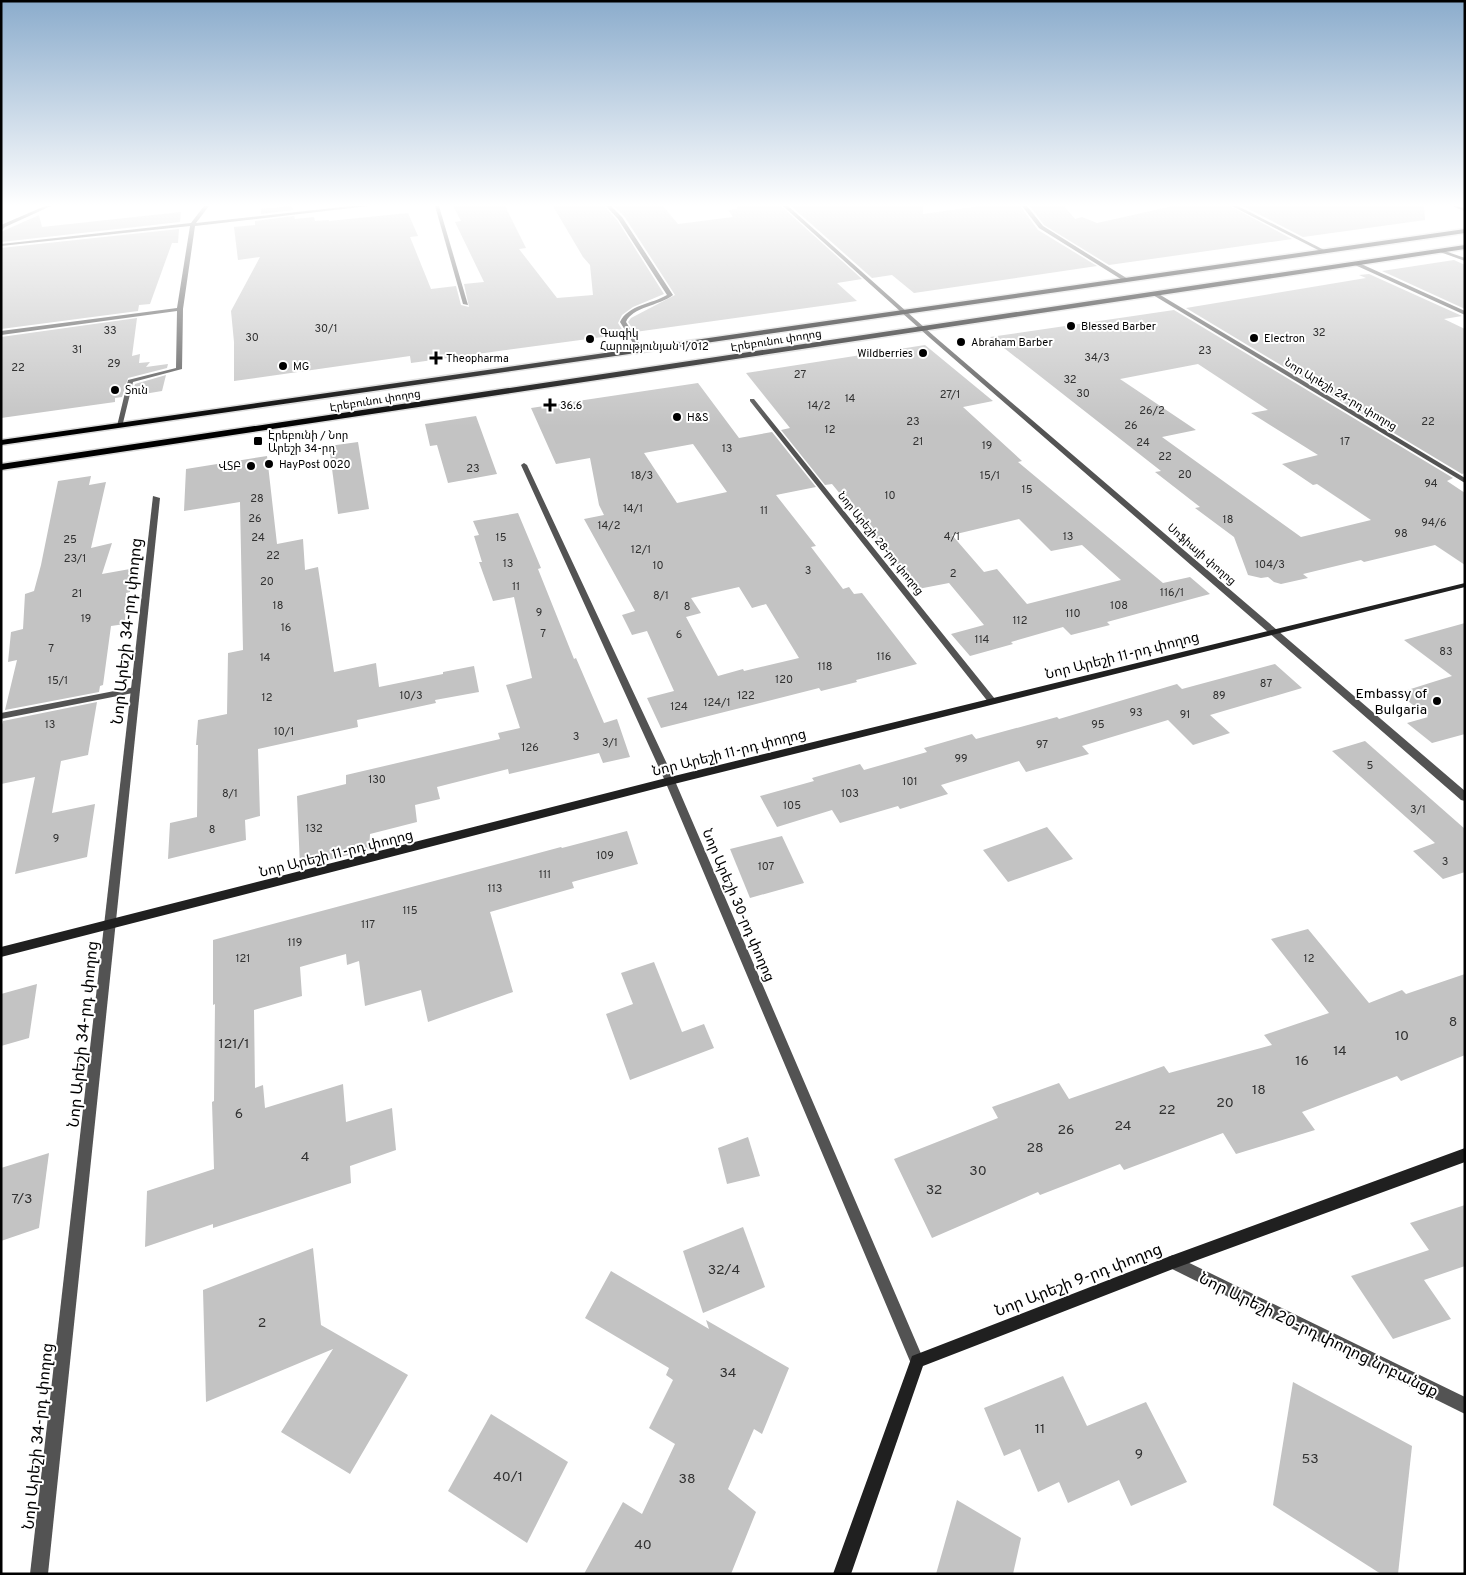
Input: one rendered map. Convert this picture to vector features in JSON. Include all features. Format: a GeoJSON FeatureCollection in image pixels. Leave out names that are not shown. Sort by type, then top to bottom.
{"type":"FeatureCollection","features":[{"type":"Feature","properties":{"kind":"main road","name":"Էրեբունու փողոց"},"geometry":{"type":"LineString","coordinates":[[1,443],[1130,280]]}},
{"type":"Feature","properties":{"kind":"main road","name":"Էրեբունու փողոց"},"geometry":{"type":"LineString","coordinates":[[1,467],[1253,280]]}},
{"type":"Feature","properties":{"kind":"street"},"geometry":{"type":"LineString","coordinates":[[120,426],[130,382],[179,370],[180,310],[185,280]]}},
{"type":"Feature","properties":{"kind":"street"},"geometry":{"type":"LineString","coordinates":[[459,280],[466,304]]}},
{"type":"Feature","properties":{"kind":"street"},"geometry":{"type":"LineString","coordinates":[[641,350],[623,322],[625,316],[632,311],[657,303],[670,296],[659,280]]}},
{"type":"Feature","properties":{"kind":"street"},"geometry":{"type":"LineString","coordinates":[[868,280],[905,312]]}},
{"type":"Feature","properties":{"kind":"street"},"geometry":{"type":"LineString","coordinates":[[1391,280],[1465,313]]}},
{"type":"Feature","properties":{"kind":"street","name":"Նոր Արեշի 24-րդ փողոց"},"geometry":{"type":"LineString","coordinates":[[1155,294],[1465,481]]}},
{"type":"Feature","properties":{"kind":"street"},"geometry":{"type":"LineString","coordinates":[[1,333],[180,310]]}},
{"type":"Feature","properties":{"kind":"street","name":"Սոֆիայի փողոց"},"geometry":{"type":"LineString","coordinates":[[905,312],[1465,798]]}},
{"type":"Feature","properties":{"kind":"street","name":"Նոր Արեշի 28-րդ փողոց"},"geometry":{"type":"LineString","coordinates":[[752,400],[992,701]]}},
{"type":"Feature","properties":{"kind":"street","name":"Նոր Արեշի 30-րդ փողոց"},"geometry":{"type":"LineString","coordinates":[[524,465],[670,781],[917,1361]]}},
{"type":"Feature","properties":{"kind":"street","name":"Նոր Արեշի 34-րդ փողոց"},"geometry":{"type":"LineString","coordinates":[[39,1574],[156,498]]}},
{"type":"Feature","properties":{"kind":"street","name":"Նոր Արեշի 11-րդ փողոց"},"geometry":{"type":"LineString","coordinates":[[1,952],[670,781],[1465,585]]}},
{"type":"Feature","properties":{"kind":"street"},"geometry":{"type":"LineString","coordinates":[[1,716],[136,690]]}},
{"type":"Feature","properties":{"kind":"street","name":"Նոր Արեշի 9-րդ փողոց"},"geometry":{"type":"LineString","coordinates":[[917,1361],[1172,1262],[1465,1155]]}},
{"type":"Feature","properties":{"kind":"street","name":"Նոր Արեշի 20-րդ փողոց նրբանցք"},"geometry":{"type":"LineString","coordinates":[[1172,1262],[1465,1406]]}},
{"type":"Feature","properties":{"kind":"street"},"geometry":{"type":"LineString","coordinates":[[842,1574],[917,1361]]}},
{"type":"Feature","properties":{"kind":"building"},"geometry":{"type":"Polygon","coordinates":[[[1,280],[159,280],[150,304],[139,305],[138,311],[1,329],[1,280]]]}},
{"type":"Feature","properties":{"kind":"building"},"geometry":{"type":"Polygon","coordinates":[[[248,280],[427,280],[431,289],[456,286],[461,305],[469,307],[464,284],[484,282],[483,280],[543,280],[557,298],[593,295],[591,280],[655,280],[664,294],[633,307],[622,315],[618,323],[625,334],[411,363],[410,356],[234,381],[234,342],[231,311],[248,280]]]}},
{"type":"Feature","properties":{"kind":"building"},"geometry":{"type":"Polygon","coordinates":[[[665,280],[859,280],[837,283],[857,301],[635,332],[628,322],[631,318],[675,295],[665,280]]]}},
{"type":"Feature","properties":{"kind":"building"},"geometry":{"type":"Polygon","coordinates":[[[898,280],[1006,280],[914,293],[898,280]]]}},
{"type":"Feature","properties":{"kind":"building"},"geometry":{"type":"Polygon","coordinates":[[[1357,280],[1381,280],[1462,316],[1444,319],[1465,329],[1465,473],[1462,474],[1186,308],[1357,280]]]}},
{"type":"Feature","properties":{"kind":"building"},"geometry":{"type":"Polygon","coordinates":[[[1401,280],[1465,280],[1465,309],[1401,280]]]}},
{"type":"Feature","properties":{"kind":"building"},"geometry":{"type":"Polygon","coordinates":[[[1174,310],[1453,478],[1447,481],[1465,493],[1465,565],[1435,545],[1303,574],[1308,578],[1281,584],[1274,582],[1268,577],[1261,578],[1248,575],[1234,537],[1195,508],[1200,507],[1155,472],[1161,471],[990,337],[1174,310]],[[1198,364],[1120,379],[1196,430],[1162,437],[1301,537],[1371,520],[1317,484],[1313,485],[1282,464],[1318,455],[1251,413],[1268,410],[1198,364]]]}},
{"type":"Feature","properties":{"kind":"building"},"geometry":{"type":"Polygon","coordinates":[[[137,318],[132,356],[140,354],[139,363],[150,362],[146,367],[168,364],[167,368],[128,378],[122,397],[115,398],[115,402],[1,418],[1,337],[137,318]]]}},
{"type":"Feature","properties":{"kind":"building"},"geometry":{"type":"Polygon","coordinates":[[[925,345],[993,401],[963,407],[1022,461],[1018,462],[1163,583],[1190,577],[1210,594],[1107,622],[1110,625],[1071,635],[1063,627],[970,656],[951,634],[984,625],[949,583],[918,589],[832,484],[825,485],[781,430],[790,428],[746,373],[925,345]],[[1019,519],[952,535],[984,572],[997,569],[1027,604],[1121,580],[1082,545],[1051,551],[1019,519]]]}},
{"type":"Feature","properties":{"kind":"building"},"geometry":{"type":"Polygon","coordinates":[[[166,375],[162,391],[132,396],[135,384],[166,375]]]}},
{"type":"Feature","properties":{"kind":"building"},"geometry":{"type":"Polygon","coordinates":[[[698,383],[739,438],[772,432],[816,487],[776,495],[816,546],[811,547],[843,589],[849,587],[854,594],[862,593],[917,664],[821,691],[819,688],[661,728],[647,698],[674,691],[647,631],[632,635],[622,615],[635,611],[584,519],[604,515],[599,505],[590,458],[556,464],[531,408],[698,383]],[[693,444],[644,453],[677,503],[727,492],[693,444]],[[739,587],[691,598],[701,613],[686,617],[718,676],[799,658],[766,604],[752,608],[739,587]]]}},
{"type":"Feature","properties":{"kind":"building"},"geometry":{"type":"Polygon","coordinates":[[[476,416],[497,474],[448,483],[437,445],[430,446],[425,424],[476,416]]]}},
{"type":"Feature","properties":{"kind":"building"},"geometry":{"type":"Polygon","coordinates":[[[358,442],[369,509],[338,514],[329,446],[358,442]]]}},
{"type":"Feature","properties":{"kind":"building"},"geometry":{"type":"Polygon","coordinates":[[[267,456],[277,544],[303,539],[305,570],[318,567],[334,672],[376,663],[379,687],[474,666],[479,692],[435,700],[436,703],[357,720],[358,727],[258,749],[260,816],[245,820],[246,840],[168,859],[170,823],[197,817],[198,745],[196,745],[198,720],[227,714],[228,653],[243,650],[240,502],[184,511],[186,469],[267,456]]]}},
{"type":"Feature","properties":{"kind":"building"},"geometry":{"type":"Polygon","coordinates":[[[91,476],[89,485],[106,482],[91,548],[112,543],[102,574],[130,569],[130,592],[126,593],[125,624],[111,626],[103,685],[100,686],[99,692],[5,710],[17,660],[8,662],[11,632],[23,629],[25,594],[34,591],[58,481],[91,476]]]}},
{"type":"Feature","properties":{"kind":"building"},"geometry":{"type":"Polygon","coordinates":[[[518,513],[541,568],[538,569],[574,659],[576,658],[604,723],[617,719],[630,757],[603,763],[599,753],[509,774],[508,769],[437,787],[440,799],[415,805],[417,822],[370,834],[369,850],[300,867],[297,796],[346,784],[346,775],[500,739],[498,733],[520,728],[506,685],[532,678],[514,597],[493,601],[479,562],[482,562],[474,536],[479,535],[473,521],[518,513]]]}},
{"type":"Feature","properties":{"kind":"building"},"geometry":{"type":"Polygon","coordinates":[[[1465,623],[1465,734],[1432,743],[1407,723],[1428,717],[1398,693],[1452,676],[1404,640],[1465,623]]]}},
{"type":"Feature","properties":{"kind":"building"},"geometry":{"type":"Polygon","coordinates":[[[1275,664],[1302,688],[1210,715],[1230,733],[1193,745],[1168,720],[1082,746],[1089,754],[1026,772],[1019,761],[941,785],[948,794],[900,809],[898,806],[840,823],[832,810],[777,827],[760,796],[814,781],[812,778],[860,764],[864,770],[927,752],[924,748],[972,734],[976,739],[1057,717],[1059,719],[1177,684],[1182,689],[1275,664]]]}},
{"type":"Feature","properties":{"kind":"building"},"geometry":{"type":"Polygon","coordinates":[[[97,702],[88,755],[61,761],[52,813],[95,804],[87,857],[15,874],[35,777],[1,784],[1,728],[3,721],[97,702]]]}},
{"type":"Feature","properties":{"kind":"building"},"geometry":{"type":"Polygon","coordinates":[[[1365,741],[1465,829],[1465,872],[1443,879],[1413,851],[1435,843],[1332,751],[1365,741]]]}},
{"type":"Feature","properties":{"kind":"building"},"geometry":{"type":"Polygon","coordinates":[[[1047,827],[1073,859],[1008,882],[983,850],[1047,827]]]}},
{"type":"Feature","properties":{"kind":"building"},"geometry":{"type":"Polygon","coordinates":[[[627,831],[638,864],[572,882],[574,888],[490,912],[513,992],[428,1022],[421,990],[365,1006],[359,961],[347,965],[346,954],[300,967],[302,996],[254,1010],[255,1088],[263,1085],[265,1108],[343,1084],[346,1122],[392,1108],[396,1150],[350,1166],[351,1183],[213,1228],[213,1224],[145,1247],[147,1191],[214,1169],[212,1102],[214,1101],[215,1004],[213,1005],[213,940],[627,831]]]}},
{"type":"Feature","properties":{"kind":"building"},"geometry":{"type":"Polygon","coordinates":[[[782,836],[804,883],[750,898],[730,849],[782,836]]]}},
{"type":"Feature","properties":{"kind":"building"},"geometry":{"type":"Polygon","coordinates":[[[1308,929],[1369,1003],[1402,990],[1406,994],[1465,974],[1465,1055],[1401,1081],[1397,1076],[1302,1112],[1315,1130],[1236,1154],[1223,1133],[1124,1170],[1120,1164],[1040,1195],[1038,1192],[932,1238],[894,1159],[998,1118],[992,1107],[1059,1083],[1069,1099],[1164,1066],[1169,1073],[1272,1045],[1264,1035],[1329,1013],[1271,939],[1308,929]]]}},
{"type":"Feature","properties":{"kind":"building"},"geometry":{"type":"Polygon","coordinates":[[[654,962],[682,1032],[704,1024],[714,1048],[630,1080],[606,1014],[633,1004],[621,973],[654,962]]]}},
{"type":"Feature","properties":{"kind":"building"},"geometry":{"type":"Polygon","coordinates":[[[37,984],[29,1038],[1,1046],[1,994],[37,984]]]}},
{"type":"Feature","properties":{"kind":"building"},"geometry":{"type":"Polygon","coordinates":[[[748,1137],[760,1176],[727,1184],[718,1148],[748,1137]]]}},
{"type":"Feature","properties":{"kind":"building"},"geometry":{"type":"Polygon","coordinates":[[[49,1153],[39,1228],[1,1241],[1,1168],[49,1153]]]}},
{"type":"Feature","properties":{"kind":"building"},"geometry":{"type":"Polygon","coordinates":[[[1465,1205],[1465,1266],[1424,1280],[1451,1319],[1393,1339],[1351,1276],[1429,1250],[1410,1223],[1465,1205]]]}},
{"type":"Feature","properties":{"kind":"building"},"geometry":{"type":"Polygon","coordinates":[[[743,1227],[765,1287],[703,1313],[683,1251],[743,1227]]]}},
{"type":"Feature","properties":{"kind":"building"},"geometry":{"type":"Polygon","coordinates":[[[313,1248],[321,1325],[408,1375],[350,1474],[281,1432],[333,1349],[206,1402],[203,1290],[313,1248]]]}},
{"type":"Feature","properties":{"kind":"building"},"geometry":{"type":"Polygon","coordinates":[[[611,1271],[709,1329],[706,1320],[789,1368],[762,1434],[754,1429],[728,1489],[756,1512],[731,1574],[584,1574],[623,1502],[642,1514],[675,1444],[649,1428],[673,1380],[666,1375],[669,1368],[585,1318],[611,1271]]]}},
{"type":"Feature","properties":{"kind":"building"},"geometry":{"type":"Polygon","coordinates":[[[1063,1376],[1087,1426],[1146,1402],[1187,1482],[1131,1506],[1119,1480],[1068,1503],[1059,1482],[1038,1492],[1020,1449],[1004,1456],[984,1408],[1063,1376]]]}},
{"type":"Feature","properties":{"kind":"building"},"geometry":{"type":"Polygon","coordinates":[[[1293,1382],[1412,1446],[1398,1574],[1381,1574],[1273,1505],[1293,1382]]]}},
{"type":"Feature","properties":{"kind":"building"},"geometry":{"type":"Polygon","coordinates":[[[491,1414],[568,1462],[527,1543],[448,1491],[491,1414]]]}},
{"type":"Feature","properties":{"kind":"building"},"geometry":{"type":"Polygon","coordinates":[[[957,1500],[1021,1538],[1013,1574],[936,1574],[957,1500]]]}},
{"type":"Feature","properties":{"kind":"place","name":"Blessed Barber"},"geometry":{"type":"Point","coordinates":[1071,326]}},
{"type":"Feature","properties":{"kind":"place","name":"Electron"},"geometry":{"type":"Point","coordinates":[1254,338]}},
{"type":"Feature","properties":{"kind":"place","name":"Գագիկ Հարությունյան 1/012"},"geometry":{"type":"Point","coordinates":[590,339]}},
{"type":"Feature","properties":{"kind":"place","name":"Abraham Barber"},"geometry":{"type":"Point","coordinates":[961,342]}},
{"type":"Feature","properties":{"kind":"place","name":"Wildberries"},"geometry":{"type":"Point","coordinates":[923,353]}},
{"type":"Feature","properties":{"kind":"place","name":"Theopharma"},"geometry":{"type":"Point","coordinates":[436,358]}},
{"type":"Feature","properties":{"kind":"place","name":"MG"},"geometry":{"type":"Point","coordinates":[283,366]}},
{"type":"Feature","properties":{"kind":"place","name":"Տուն"},"geometry":{"type":"Point","coordinates":[115,390]}},
{"type":"Feature","properties":{"kind":"place","name":"36.6"},"geometry":{"type":"Point","coordinates":[550,405]}},
{"type":"Feature","properties":{"kind":"place","name":"H&S"},"geometry":{"type":"Point","coordinates":[677,417]}},
{"type":"Feature","properties":{"kind":"place","name":"Էրեբունի / Նոր Արեշի 34-րդ"},"geometry":{"type":"Point","coordinates":[258,441]}},
{"type":"Feature","properties":{"kind":"place","name":"HayPost 0020"},"geometry":{"type":"Point","coordinates":[269,464]}},
{"type":"Feature","properties":{"kind":"place","name":"ՎՏԲ"},"geometry":{"type":"Point","coordinates":[251,466]}},
{"type":"Feature","properties":{"kind":"place","name":"Embassy of Bulgaria"},"geometry":{"type":"Point","coordinates":[1437,701]}}]}
